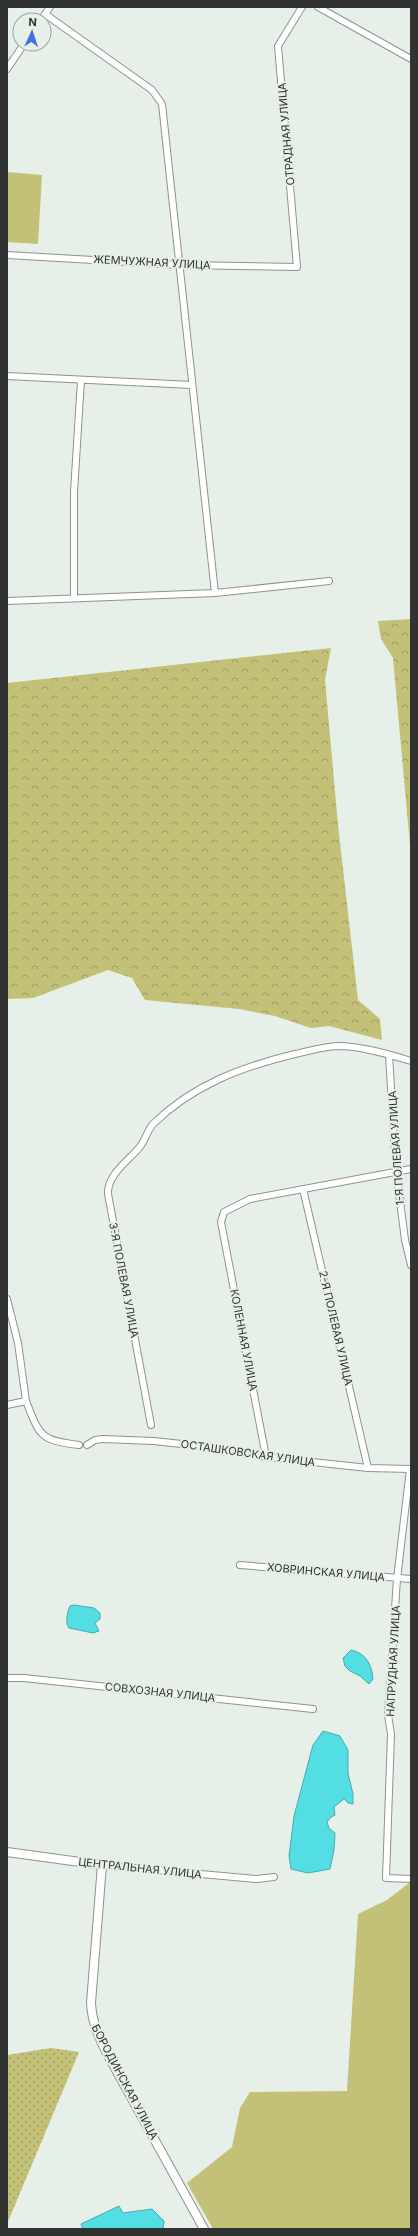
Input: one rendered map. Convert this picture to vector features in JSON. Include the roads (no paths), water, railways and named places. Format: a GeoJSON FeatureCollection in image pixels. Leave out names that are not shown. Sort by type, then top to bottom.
{"type":"FeatureCollection","features":[{"type":"Feature","properties":{"kind":"street","name":"ОТРАДНАЯ УЛИЦА"},"geometry":{"type":"LineString","coordinates":[[297,267],[278,46],[302,7]]}},
{"type":"Feature","properties":{"kind":"street"},"geometry":{"type":"LineString","coordinates":[[318,7],[411,59]]}},
{"type":"Feature","properties":{"kind":"street"},"geometry":{"type":"LineString","coordinates":[[46,10],[152,90],[162,104],[215,593]]}},
{"type":"Feature","properties":{"kind":"street"},"geometry":{"type":"LineString","coordinates":[[7,69],[19,52]]}},
{"type":"Feature","properties":{"kind":"street","name":"ЖЕМЧУЖНАЯ УЛИЦА"},"geometry":{"type":"LineString","coordinates":[[7,255],[180,265],[297,267]]}},
{"type":"Feature","properties":{"kind":"street"},"geometry":{"type":"LineString","coordinates":[[7,376],[192,385]]}},
{"type":"Feature","properties":{"kind":"street"},"geometry":{"type":"LineString","coordinates":[[74,598],[74,492],[81,380]]}},
{"type":"Feature","properties":{"kind":"street"},"geometry":{"type":"LineString","coordinates":[[7,601],[215,593],[329,582]]}},
{"type":"Feature","properties":{"kind":"street","name":"3-Я ПОЛЕВАЯ УЛИЦА"},"geometry":{"type":"LineString","coordinates":[[151,1425],[108,1186],[115,1174],[141,1146],[152,1126],[174,1105],[198,1088],[235,1071],[268,1060],[339,1046],[363,1049],[411,1061]]}},
{"type":"Feature","properties":{"kind":"street","name":"1-Я ПОЛЕВАЯ УЛИЦА"},"geometry":{"type":"LineString","coordinates":[[389,1055],[396,1170],[405,1240],[411,1265]]}},
{"type":"Feature","properties":{"kind":"street"},"geometry":{"type":"LineString","coordinates":[[303,1189],[396,1170],[411,1169]]}},
{"type":"Feature","properties":{"kind":"street","name":"КОЛЕННАЯ УЛИЦА"},"geometry":{"type":"LineString","coordinates":[[266,1457],[222,1222],[224,1212],[250,1199],[303,1189]]}},
{"type":"Feature","properties":{"kind":"street","name":"2-Я ПОЛЕВАЯ УЛИЦА"},"geometry":{"type":"LineString","coordinates":[[303,1189],[368,1468]]}},
{"type":"Feature","properties":{"kind":"street"},"geometry":{"type":"LineString","coordinates":[[7,1299],[18,1343],[26,1401],[38,1429],[45,1437],[55,1442],[79,1445]]}},
{"type":"Feature","properties":{"kind":"street"},"geometry":{"type":"LineString","coordinates":[[7,1405],[26,1401]]}},
{"type":"Feature","properties":{"kind":"street","name":"ОСТАШКОВСКАЯ УЛИЦА"},"geometry":{"type":"LineString","coordinates":[[87,1445],[95,1440],[103,1439],[154,1441],[209,1447],[266,1457],[368,1468],[410,1469]]}},
{"type":"Feature","properties":{"kind":"street","name":"НАПРУДНАЯ УЛИЦА"},"geometry":{"type":"LineString","coordinates":[[410,1469],[397,1578],[388,1715],[391,1734],[386,1878],[411,1879]]}},
{"type":"Feature","properties":{"kind":"street","name":"ХОВРИНСКАЯ УЛИЦА"},"geometry":{"type":"LineString","coordinates":[[240,1565],[411,1579]]}},
{"type":"Feature","properties":{"kind":"street","name":"СОВХОЗНАЯ УЛИЦА"},"geometry":{"type":"LineString","coordinates":[[7,1678],[24,1678],[313,1709]]}},
{"type":"Feature","properties":{"kind":"street","name":"ЦЕНТРАЛЬНАЯ УЛИЦА"},"geometry":{"type":"LineString","coordinates":[[7,1852],[102,1865],[256,1879],[274,1877]]}},
{"type":"Feature","properties":{"kind":"street","name":"БОРОДИНСКАЯ УЛИЦА"},"geometry":{"type":"LineString","coordinates":[[102,1865],[90,2003],[91,2017],[110,2059],[204,2229]]}},
{"type":"Feature","properties":{"kind":"water"},"geometry":{"type":"Polygon","coordinates":[[[74,1605],[94,1608],[100,1613],[100,1619],[95,1623],[99,1631],[93,1633],[69,1628],[67,1623],[67,1615],[70,1606],[74,1605]]]}},
{"type":"Feature","properties":{"kind":"water"},"geometry":{"type":"Polygon","coordinates":[[[351,1650],[361,1654],[370,1664],[373,1679],[369,1684],[345,1666],[343,1658],[351,1650]]]}},
{"type":"Feature","properties":{"kind":"water"},"geometry":{"type":"Polygon","coordinates":[[[323,1731],[340,1736],[348,1750],[348,1773],[353,1794],[353,1804],[348,1803],[344,1799],[334,1807],[335,1815],[327,1822],[329,1828],[335,1833],[334,1850],[330,1869],[308,1873],[291,1869],[289,1856],[294,1816],[313,1745],[323,1731]]]}},
{"type":"Feature","properties":{"kind":"water"},"geometry":{"type":"Polygon","coordinates":[[[119,2206],[123,2213],[152,2209],[164,2221],[163,2229],[83,2229],[81,2224],[119,2206]]]}}]}
